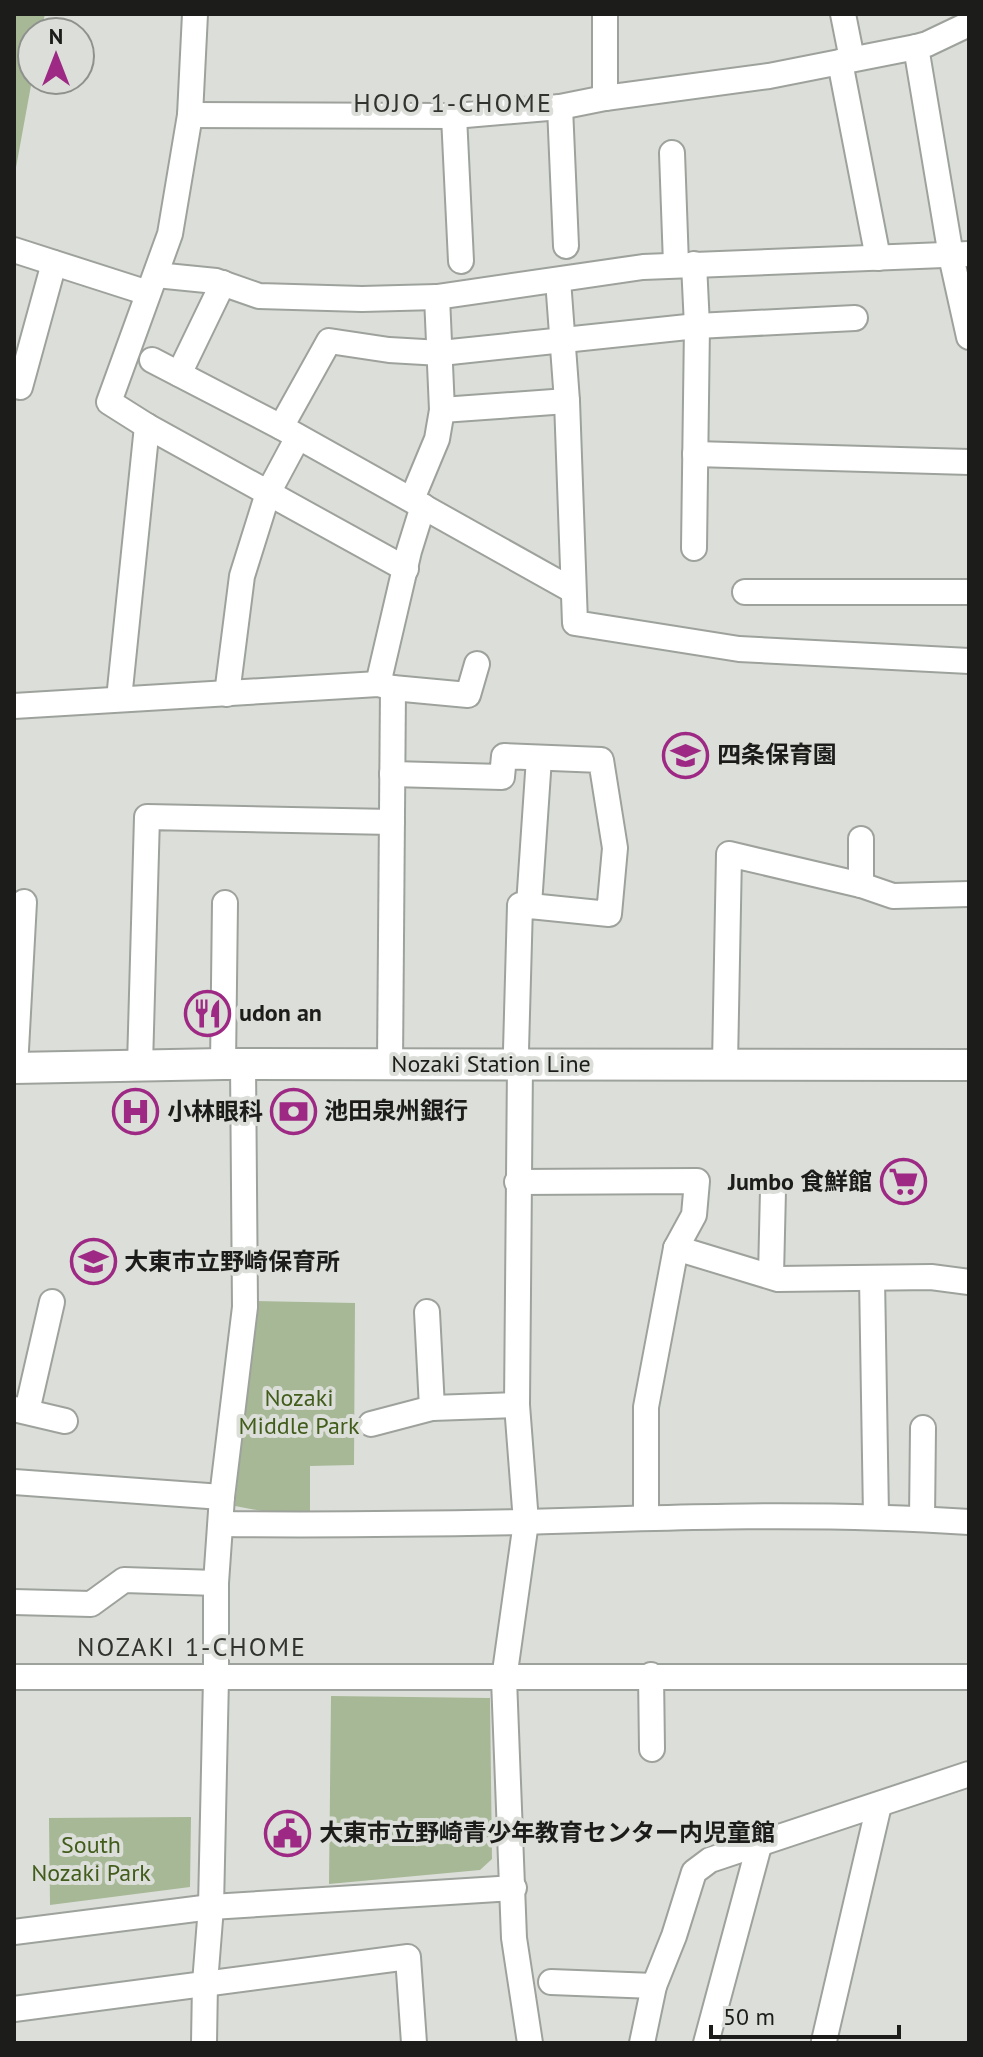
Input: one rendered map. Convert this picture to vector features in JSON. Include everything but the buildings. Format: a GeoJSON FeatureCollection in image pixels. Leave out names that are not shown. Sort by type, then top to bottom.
{"type":"FeatureCollection","features":[{"type":"Feature","properties":{"kind":"main road","name":"Nozaki Station Line"},"geometry":{"type":"LineString","coordinates":[[15,1068],[233,1064],[969,1065]]}},
{"type":"Feature","properties":{"kind":"street"},"geometry":{"type":"LineString","coordinates":[[195,14],[190,115],[170,234],[109,402],[406,569]]}},
{"type":"Feature","properties":{"kind":"street"},"geometry":{"type":"LineString","coordinates":[[605,14],[605,98]]}},
{"type":"Feature","properties":{"kind":"street"},"geometry":{"type":"LineString","coordinates":[[843,14],[846,60],[878,258]]}},
{"type":"Feature","properties":{"kind":"street"},"geometry":{"type":"LineString","coordinates":[[190,115],[454,116],[560,107],[769,76],[916,47],[969,24]]}},
{"type":"Feature","properties":{"kind":"street"},"geometry":{"type":"LineString","coordinates":[[916,47],[960,255],[969,337]]}},
{"type":"Feature","properties":{"kind":"street"},"geometry":{"type":"LineString","coordinates":[[560,107],[566,246]]}},
{"type":"Feature","properties":{"kind":"street"},"geometry":{"type":"LineString","coordinates":[[454,116],[461,261]]}},
{"type":"Feature","properties":{"kind":"street"},"geometry":{"type":"LineString","coordinates":[[672,153],[685,264],[697,326],[694,548]]}},
{"type":"Feature","properties":{"kind":"street"},"geometry":{"type":"LineString","coordinates":[[14,250],[54,263],[152,284],[223,283],[259,296],[362,299],[437,297],[685,264],[960,255]]}},
{"type":"Feature","properties":{"kind":"street"},"geometry":{"type":"LineString","coordinates":[[20,387],[54,263]]}},
{"type":"Feature","properties":{"kind":"street"},"geometry":{"type":"LineString","coordinates":[[558,280],[567,401],[575,623],[739,649],[969,661]]}},
{"type":"Feature","properties":{"kind":"street"},"geometry":{"type":"LineString","coordinates":[[179,374],[223,283]]}},
{"type":"Feature","properties":{"kind":"street"},"geometry":{"type":"LineString","coordinates":[[390,1064],[392,774],[386,686],[418,503],[437,439],[442,410],[437,297]]}},
{"type":"Feature","properties":{"kind":"street"},"geometry":{"type":"LineString","coordinates":[[227,694],[242,576],[290,432],[329,341],[389,350],[441,353],[697,326],[855,318]]}},
{"type":"Feature","properties":{"kind":"street"},"geometry":{"type":"LineString","coordinates":[[152,360],[290,432],[572,590]]}},
{"type":"Feature","properties":{"kind":"street"},"geometry":{"type":"LineString","coordinates":[[442,410],[567,401]]}},
{"type":"Feature","properties":{"kind":"street"},"geometry":{"type":"LineString","coordinates":[[119,699],[147,426]]}},
{"type":"Feature","properties":{"kind":"street"},"geometry":{"type":"LineString","coordinates":[[695,454],[969,462]]}},
{"type":"Feature","properties":{"kind":"street"},"geometry":{"type":"LineString","coordinates":[[745,592],[969,592]]}},
{"type":"Feature","properties":{"kind":"street"},"geometry":{"type":"LineString","coordinates":[[14,706],[386,686],[468,695],[477,664]]}},
{"type":"Feature","properties":{"kind":"street"},"geometry":{"type":"LineString","coordinates":[[392,774],[502,777],[504,756],[601,760],[615,848],[609,914],[520,905],[516,1050],[520,1064],[517,1405],[526,1522],[504,1679],[514,1938],[530,2043]]}},
{"type":"Feature","properties":{"kind":"street"},"geometry":{"type":"LineString","coordinates":[[529,905],[539,758]]}},
{"type":"Feature","properties":{"kind":"street"},"geometry":{"type":"LineString","coordinates":[[140,1065],[147,817],[392,822]]}},
{"type":"Feature","properties":{"kind":"street"},"geometry":{"type":"LineString","coordinates":[[861,839],[861,885]]}},
{"type":"Feature","properties":{"kind":"street"},"geometry":{"type":"LineString","coordinates":[[725,1064],[729,854],[861,885],[893,896],[969,894]]}},
{"type":"Feature","properties":{"kind":"street"},"geometry":{"type":"LineString","coordinates":[[15,1068],[24,902]]}},
{"type":"Feature","properties":{"kind":"street"},"geometry":{"type":"LineString","coordinates":[[204,2043],[211,1907],[216,1583],[222,1497],[245,1307],[225,903]]}},
{"type":"Feature","properties":{"kind":"street"},"geometry":{"type":"LineString","coordinates":[[517,1182],[697,1181],[694,1215],[676,1248],[646,1407],[646,1517]]}},
{"type":"Feature","properties":{"kind":"street"},"geometry":{"type":"LineString","coordinates":[[771,1276],[773,1190]]}},
{"type":"Feature","properties":{"kind":"street"},"geometry":{"type":"LineString","coordinates":[[676,1248],[778,1279],[931,1277],[969,1282]]}},
{"type":"Feature","properties":{"kind":"street"},"geometry":{"type":"LineString","coordinates":[[872,1278],[876,1516]]}},
{"type":"Feature","properties":{"kind":"street"},"geometry":{"type":"LineString","coordinates":[[52,1302],[20,1410],[65,1421]]}},
{"type":"Feature","properties":{"kind":"street"},"geometry":{"type":"LineString","coordinates":[[427,1312],[432,1408]]}},
{"type":"Feature","properties":{"kind":"street"},"geometry":{"type":"LineString","coordinates":[[371,1424],[432,1408],[517,1405]]}},
{"type":"Feature","properties":{"kind":"street"},"geometry":{"type":"LineString","coordinates":[[922,1519],[923,1428]]}},
{"type":"Feature","properties":{"kind":"street"},"geometry":{"type":"LineString","coordinates":[[14,1482],[222,1497]]}},
{"type":"Feature","properties":{"kind":"street"},"geometry":{"type":"LineString","coordinates":[[221,1524],[363,1525],[646,1517],[876,1516],[969,1522]]}},
{"type":"Feature","properties":{"kind":"street"},"geometry":{"type":"LineString","coordinates":[[14,1602],[91,1604],[124,1580],[216,1583]]}},
{"type":"Feature","properties":{"kind":"street"},"geometry":{"type":"LineString","coordinates":[[651,1675],[652,1749]]}},
{"type":"Feature","properties":{"kind":"street"},"geometry":{"type":"LineString","coordinates":[[14,1677],[969,1677]]}},
{"type":"Feature","properties":{"kind":"street"},"geometry":{"type":"LineString","coordinates":[[642,2043],[654,1986],[694,1872],[710,1860],[760,1842],[969,1774]]}},
{"type":"Feature","properties":{"kind":"street"},"geometry":{"type":"LineString","coordinates":[[824,2041],[879,1805]]}},
{"type":"Feature","properties":{"kind":"street"},"geometry":{"type":"LineString","coordinates":[[706,2043],[760,1842]]}},
{"type":"Feature","properties":{"kind":"street"},"geometry":{"type":"LineString","coordinates":[[14,1932],[211,1907],[514,1888]]}},
{"type":"Feature","properties":{"kind":"street"},"geometry":{"type":"LineString","coordinates":[[14,2009],[408,1957],[414,2043]]}},
{"type":"Feature","properties":{"kind":"street"},"geometry":{"type":"LineString","coordinates":[[551,1982],[654,1986]]}},
{"type":"Feature","properties":{"kind":"green space"},"geometry":{"type":"Polygon","coordinates":[[[14,14],[45,14],[16,16],[16,96],[29,96],[15,173],[14,14]]]}},
{"type":"Feature","properties":{"kind":"green space","name":"Nozaki Middle Park"},"geometry":{"type":"Polygon","coordinates":[[[255,1301],[355,1303],[354,1465],[310,1466],[310,1514],[272,1513],[235,1506],[255,1301]]]}},
{"type":"Feature","properties":{"kind":"green space"},"geometry":{"type":"Polygon","coordinates":[[[331,1696],[490,1698],[492,1859],[480,1870],[329,1884],[331,1696]]]}},
{"type":"Feature","properties":{"kind":"green space","name":"South Nozaki Park"},"geometry":{"type":"Polygon","coordinates":[[[191,1817],[190,1887],[50,1905],[49,1818],[191,1817]]]}},
{"type":"Feature","properties":{"kind":"place","name":"四条保育園"},"geometry":{"type":"Point","coordinates":[686,755]}},
{"type":"Feature","properties":{"kind":"place","name":"udon an"},"geometry":{"type":"Point","coordinates":[208,1013]}},
{"type":"Feature","properties":{"kind":"place","name":"池田泉州銀行"},"geometry":{"type":"Point","coordinates":[293,1111]}},
{"type":"Feature","properties":{"kind":"place","name":"小林眼科"},"geometry":{"type":"Point","coordinates":[136,1112]}},
{"type":"Feature","properties":{"kind":"place","name":"Jumbo 食鮮館"},"geometry":{"type":"Point","coordinates":[903,1182]}},
{"type":"Feature","properties":{"kind":"place","name":"大東市立野崎保育所"},"geometry":{"type":"Point","coordinates":[93,1262]}},
{"type":"Feature","properties":{"kind":"place","name":"大東市立野崎青少年教育センター内児童館"},"geometry":{"type":"Point","coordinates":[288,1833]}},
{"type":"Feature","properties":{"kind":"district","name":"HOJO 1-CHOME"},"geometry":{"type":"Point","coordinates":[453,103]}},
{"type":"Feature","properties":{"kind":"district","name":"NOZAKI 1-CHOME"},"geometry":{"type":"Point","coordinates":[192,1647]}}]}
